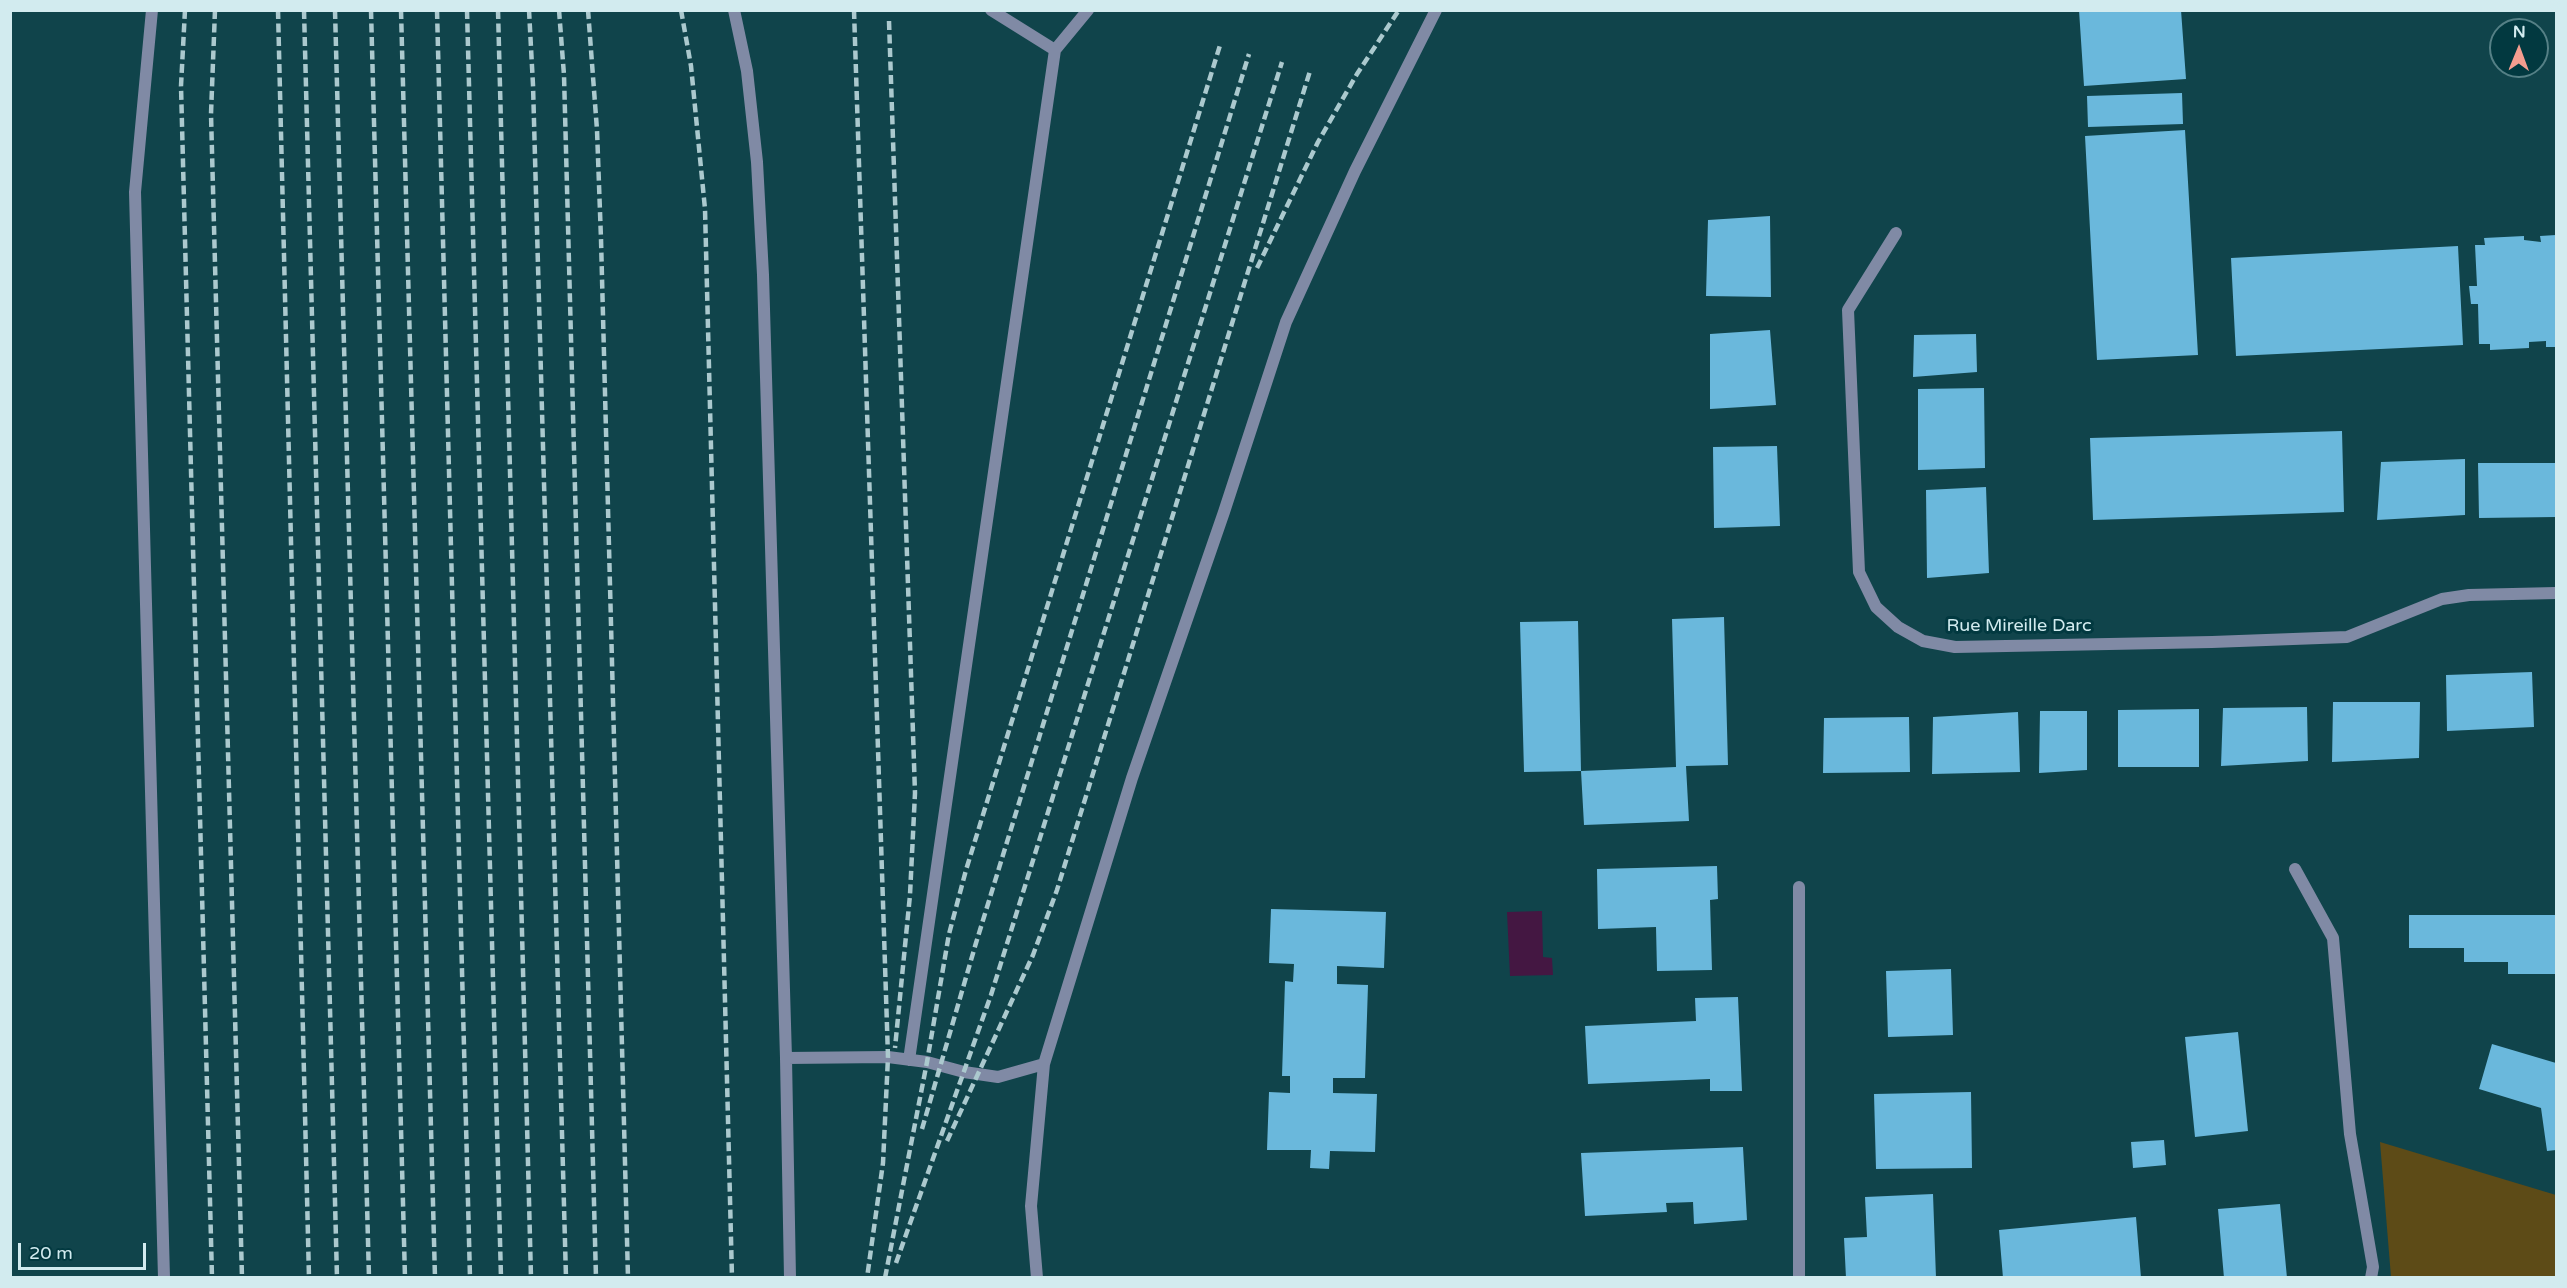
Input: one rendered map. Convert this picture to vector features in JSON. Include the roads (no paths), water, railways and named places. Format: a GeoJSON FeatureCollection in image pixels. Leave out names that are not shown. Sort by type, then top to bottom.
{"type":"FeatureCollection","features":[{"type":"Feature","properties":{"kind":"street"},"geometry":{"type":"LineString","coordinates":[[152,10],[135,192],[164,1278]]}},
{"type":"Feature","properties":{"kind":"street"},"geometry":{"type":"LineString","coordinates":[[734,10],[747,71],[763,275],[786,1058],[790,1278]]}},
{"type":"Feature","properties":{"kind":"street"},"geometry":{"type":"LineString","coordinates":[[991,10],[1055,50]]}},
{"type":"Feature","properties":{"kind":"street"},"geometry":{"type":"LineString","coordinates":[[909,1060],[1055,50],[1088,10]]}},
{"type":"Feature","properties":{"kind":"street"},"geometry":{"type":"LineString","coordinates":[[1037,1278],[1031,1206],[1044,1064],[1132,778],[1224,512],[1286,322],[1355,171],[1436,10]]}},
{"type":"Feature","properties":{"kind":"street","name":"Rue Mireille Darc"},"geometry":{"type":"LineString","coordinates":[[1896,233],[1848,310],[1859,572],[1876,607],[1898,627],[1923,641],[1955,647],[2338,638],[2347,637],[2442,599],[2469,595],[2556,593]]}},
{"type":"Feature","properties":{"kind":"street"},"geometry":{"type":"LineString","coordinates":[[2295,869],[2333,938],[2350,1134],[2373,1267],[2371,1278]]}},
{"type":"Feature","properties":{"kind":"street"},"geometry":{"type":"LineString","coordinates":[[1799,887],[1799,1278]]}},
{"type":"Feature","properties":{"kind":"street"},"geometry":{"type":"LineString","coordinates":[[786,1058],[888,1057],[998,1077],[1044,1064]]}},
{"type":"Feature","properties":{"kind":"railway"},"geometry":{"type":"LineString","coordinates":[[185,10],[181,86],[212,1278]]}},
{"type":"Feature","properties":{"kind":"railway"},"geometry":{"type":"LineString","coordinates":[[215,10],[211,114],[242,1278]]}},
{"type":"Feature","properties":{"kind":"railway"},"geometry":{"type":"LineString","coordinates":[[278,10],[309,1278]]}},
{"type":"Feature","properties":{"kind":"railway"},"geometry":{"type":"LineString","coordinates":[[304,10],[337,1278]]}},
{"type":"Feature","properties":{"kind":"railway"},"geometry":{"type":"LineString","coordinates":[[335,10],[369,1278]]}},
{"type":"Feature","properties":{"kind":"railway"},"geometry":{"type":"LineString","coordinates":[[371,10],[405,1278]]}},
{"type":"Feature","properties":{"kind":"railway"},"geometry":{"type":"LineString","coordinates":[[401,10],[435,1278]]}},
{"type":"Feature","properties":{"kind":"railway"},"geometry":{"type":"LineString","coordinates":[[437,10],[470,1278]]}},
{"type":"Feature","properties":{"kind":"railway"},"geometry":{"type":"LineString","coordinates":[[467,10],[501,1278]]}},
{"type":"Feature","properties":{"kind":"railway"},"geometry":{"type":"LineString","coordinates":[[498,10],[531,1278]]}},
{"type":"Feature","properties":{"kind":"railway"},"geometry":{"type":"LineString","coordinates":[[529,10],[533,85],[566,1278]]}},
{"type":"Feature","properties":{"kind":"railway"},"geometry":{"type":"LineString","coordinates":[[559,10],[564,75],[596,1278]]}},
{"type":"Feature","properties":{"kind":"railway"},"geometry":{"type":"LineString","coordinates":[[588,10],[597,130],[601,239],[628,1278]]}},
{"type":"Feature","properties":{"kind":"railway"},"geometry":{"type":"LineString","coordinates":[[681,10],[691,66],[705,209],[732,1278]]}},
{"type":"Feature","properties":{"kind":"railway"},"geometry":{"type":"LineString","coordinates":[[854,10],[888,1057],[883,1163],[867,1278]]}},
{"type":"Feature","properties":{"kind":"railway"},"geometry":{"type":"LineString","coordinates":[[1257,268],[1318,142],[1357,74],[1399,10]]}},
{"type":"Feature","properties":{"kind":"railway"},"geometry":{"type":"LineString","coordinates":[[889,21],[915,793],[910,895],[895,1048]]}},
{"type":"Feature","properties":{"kind":"railway"},"geometry":{"type":"LineString","coordinates":[[885,1278],[949,934],[966,870],[1221,42]]}},
{"type":"Feature","properties":{"kind":"railway"},"geometry":{"type":"LineString","coordinates":[[922,1129],[976,943],[1249,54]]}},
{"type":"Feature","properties":{"kind":"railway"},"geometry":{"type":"LineString","coordinates":[[896,1263],[991,995],[1282,62]]}},
{"type":"Feature","properties":{"kind":"railway"},"geometry":{"type":"LineString","coordinates":[[947,1141],[1033,955],[1057,890],[1310,71]]}}]}
